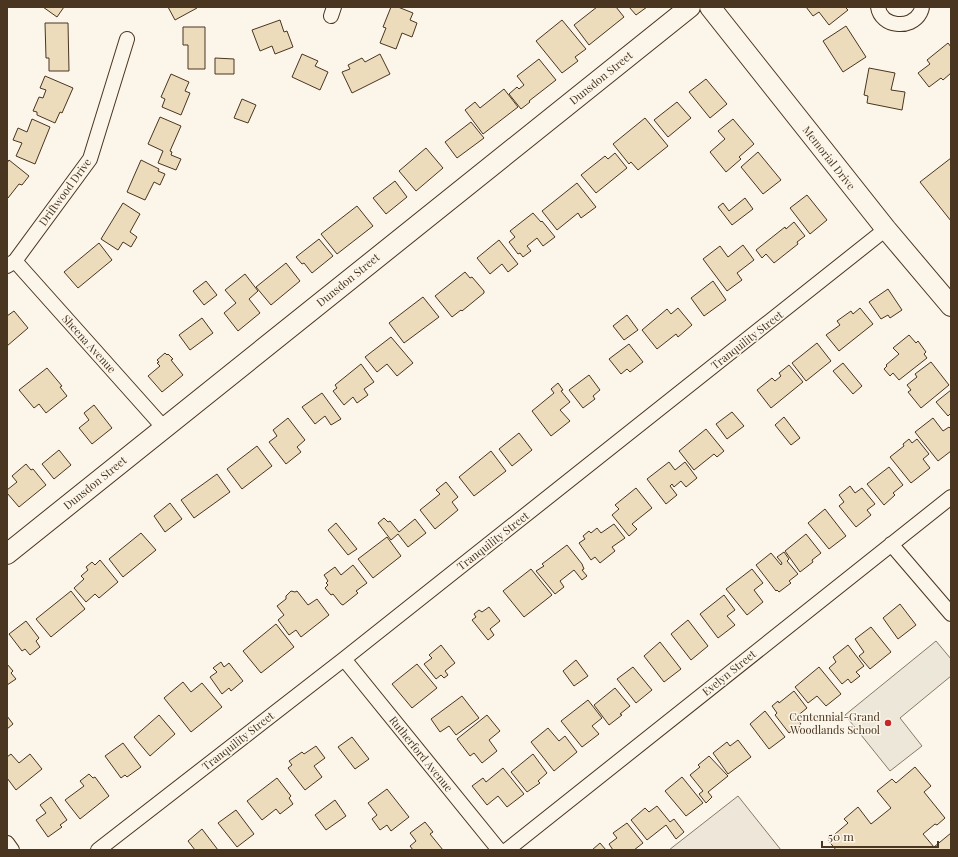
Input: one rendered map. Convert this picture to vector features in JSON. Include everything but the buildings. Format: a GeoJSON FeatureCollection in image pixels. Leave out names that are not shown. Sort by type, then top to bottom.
{"type":"FeatureCollection","features":[{"type":"Feature","properties":{"kind":"main road","name":"Dunsdon Street"},"geometry":{"type":"LineString","coordinates":[[7,554],[690,7]]}},
{"type":"Feature","properties":{"kind":"main road","name":"Memorial Drive"},"geometry":{"type":"LineString","coordinates":[[710,7],[886,229],[951,306]]}},
{"type":"Feature","properties":{"kind":"street"},"geometry":{"type":"LineString","coordinates":[[878,7],[878,11],[884,19],[893,24],[904,25],[913,21],[920,13],[922,7]]}},
{"type":"Feature","properties":{"kind":"street","name":"Driftwood Drive"},"geometry":{"type":"LineString","coordinates":[[11,264],[90,159],[127,38]]}},
{"type":"Feature","properties":{"kind":"street","name":"Tranquility Street"},"geometry":{"type":"LineString","coordinates":[[98,850],[344,659],[886,229]]}},
{"type":"Feature","properties":{"kind":"street","name":"Sheena Avenue"},"geometry":{"type":"LineString","coordinates":[[11,264],[164,428]]}},
{"type":"Feature","properties":{"kind":"street","name":"Evelyn Street"},"geometry":{"type":"LineString","coordinates":[[507,850],[951,497]]}},
{"type":"Feature","properties":{"kind":"street"},"geometry":{"type":"LineString","coordinates":[[891,544],[951,614]]}},
{"type":"Feature","properties":{"kind":"street","name":"Rutherford Avenue"},"geometry":{"type":"LineString","coordinates":[[344,659],[499,850]]}},
{"type":"Feature","properties":{"kind":"street"},"geometry":{"type":"LineString","coordinates":[[7,843],[12,850]]}},
{"type":"Feature","properties":{"kind":"shaded area"},"geometry":{"type":"Polygon","coordinates":[[[936,641],[951,659],[951,676],[900,718],[922,746],[890,771],[845,715],[936,641]]]}},
{"type":"Feature","properties":{"kind":"shaded area"},"geometry":{"type":"Polygon","coordinates":[[[738,796],[781,850],[669,850],[738,796]]]}},
{"type":"Feature","properties":{"kind":"place","name":"Centennial-Grand Woodlands School"},"geometry":{"type":"Point","coordinates":[888,723]}}]}
